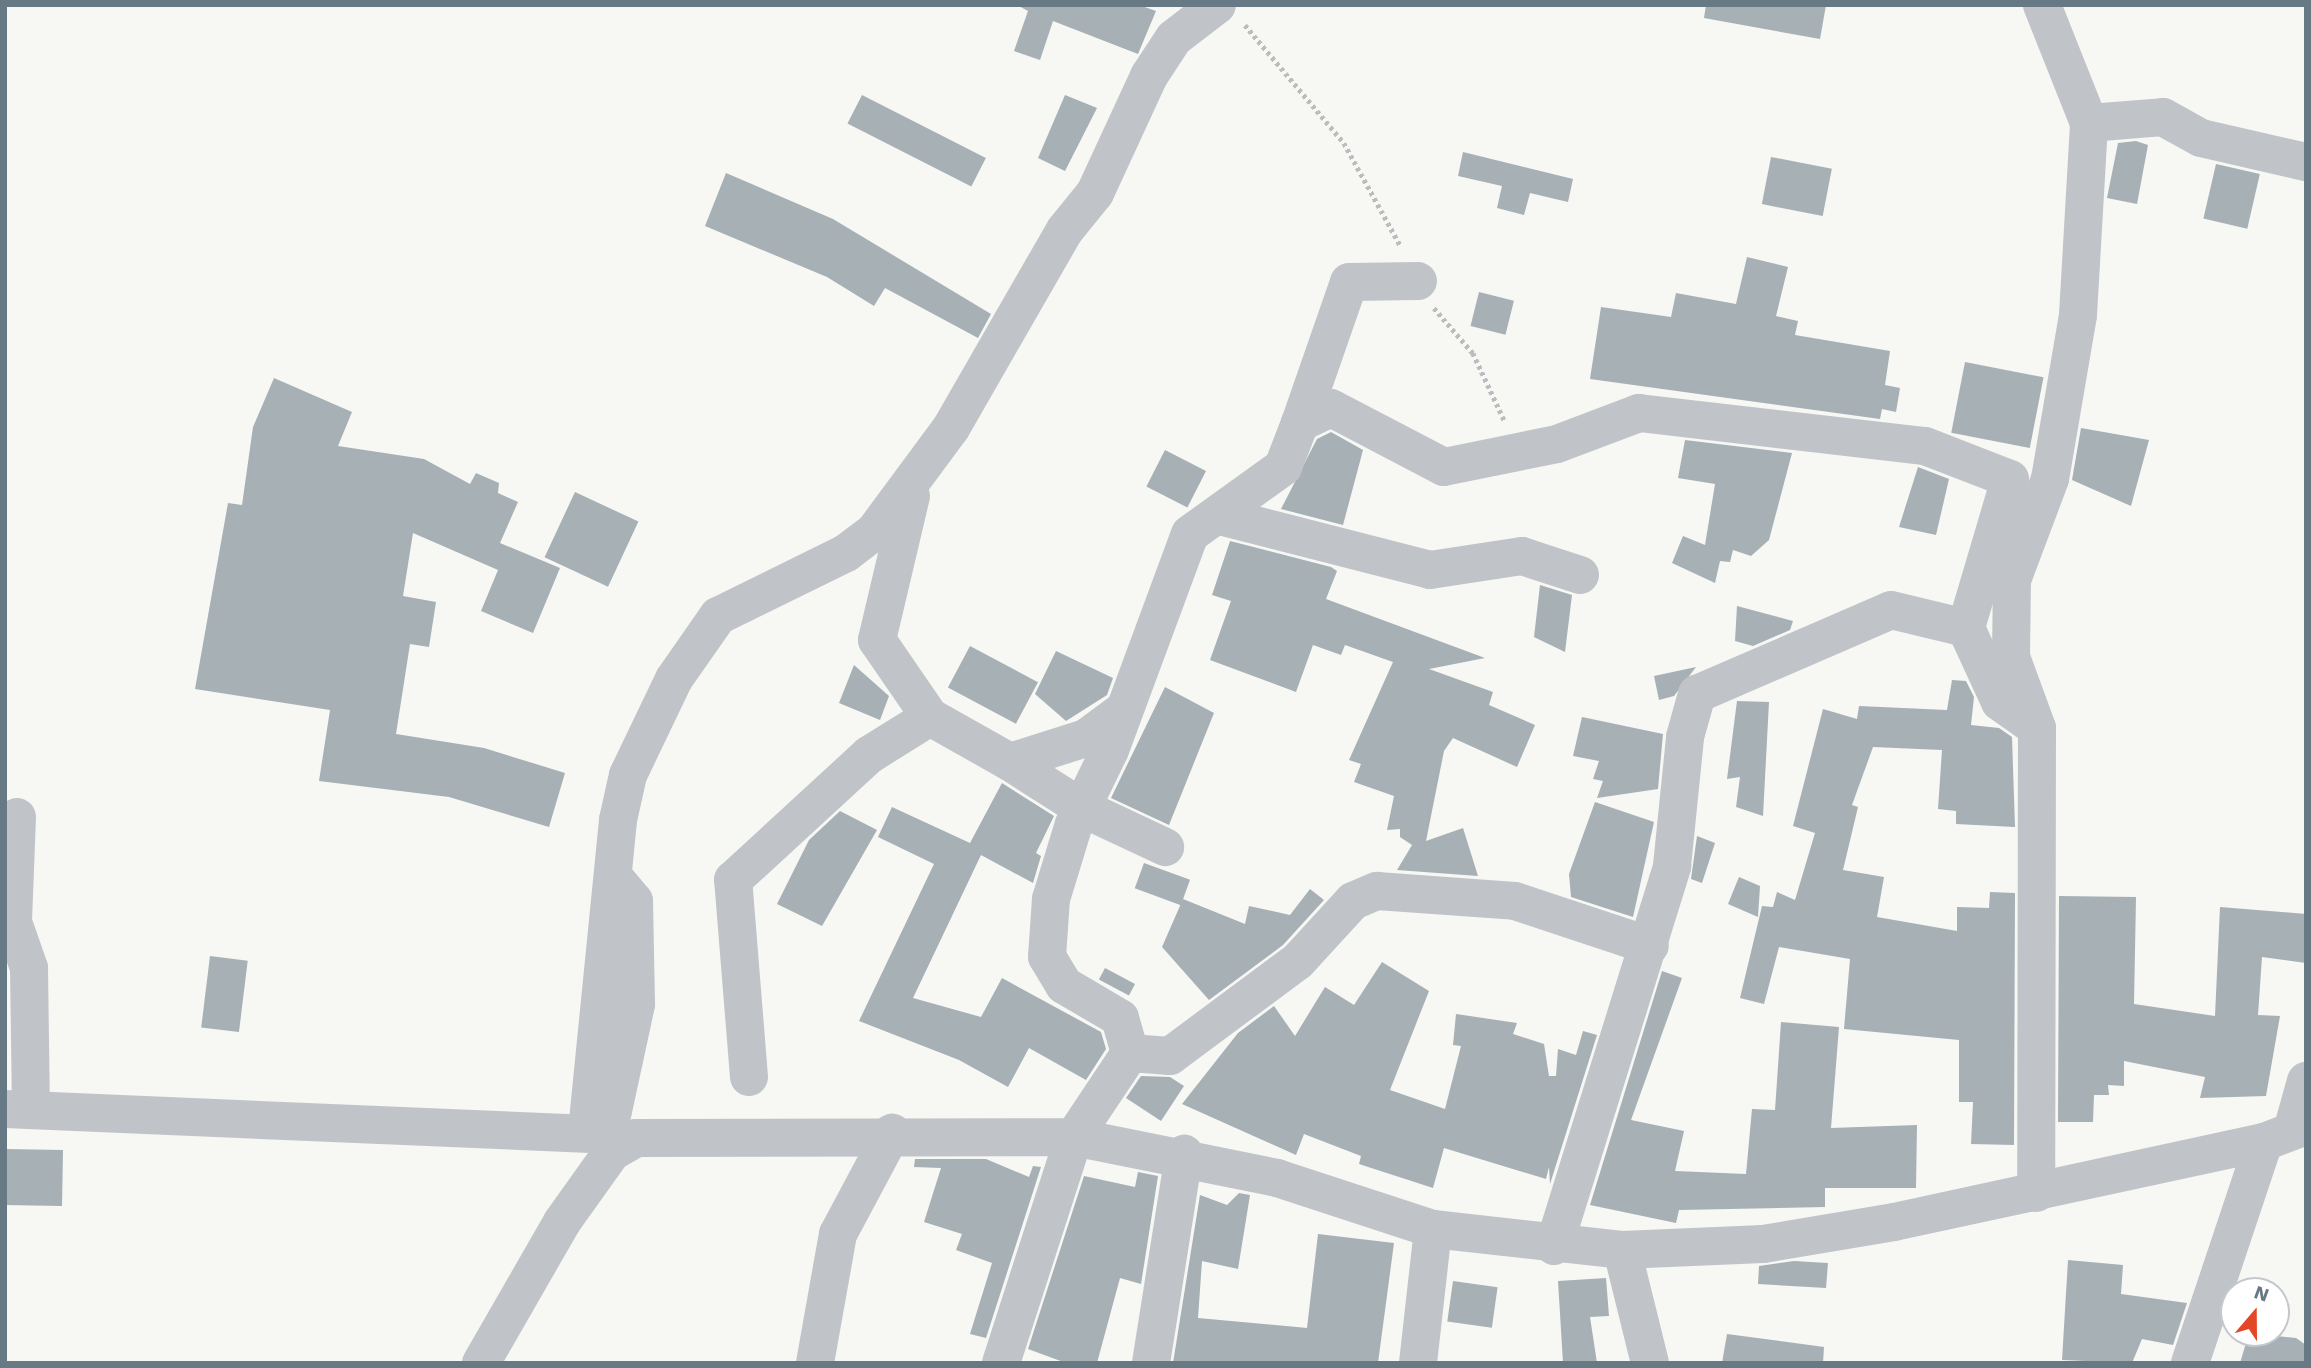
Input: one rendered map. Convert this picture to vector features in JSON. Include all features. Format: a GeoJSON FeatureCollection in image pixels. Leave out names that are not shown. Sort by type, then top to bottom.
{"type":"FeatureCollection","features":[{"type":"Feature","properties":{"kind":"street"},"geometry":{"type":"LineString","coordinates":[[2036,1193],[2036,729],[2011,657],[2012,580],[2050,479],[2076,329],[2088,123],[2042,5]]}},
{"type":"Feature","properties":{"kind":"street"},"geometry":{"type":"LineString","coordinates":[[481,1363],[562,1222],[612,1152],[612,874],[628,775],[674,679],[718,616],[846,553],[874,532],[951,428],[1065,230],[1095,193],[1149,76],[1174,38],[1227,11]]}},
{"type":"Feature","properties":{"kind":"street"},"geometry":{"type":"LineString","coordinates":[[2088,123],[2163,117],[2201,138],[2306,162]]}},
{"type":"Feature","properties":{"kind":"street"},"geometry":{"type":"LineString","coordinates":[[1001,1363],[1074,1137],[1130,1053],[1120,1018],[1064,985],[1046,957],[1052,899],[1082,808],[1124,710],[1191,534],[1220,516],[1283,467],[1349,282],[1418,281]]}},
{"type":"Feature","properties":{"kind":"street"},"geometry":{"type":"LineString","coordinates":[[1300,423],[1331,408],[1444,467],[1519,452],[1639,413],[1925,446],[2010,479],[1966,628],[2000,702],[2036,729]]}},
{"type":"Feature","properties":{"kind":"street"},"geometry":{"type":"LineString","coordinates":[[917,474],[877,640],[930,718],[1010,762],[1082,808],[1165,847]]}},
{"type":"Feature","properties":{"kind":"street"},"geometry":{"type":"LineString","coordinates":[[1220,516],[1430,570],[1522,556],[1580,575]]}},
{"type":"Feature","properties":{"kind":"street"},"geometry":{"type":"LineString","coordinates":[[1554,1246],[1650,946],[1672,866],[1685,737],[1697,694],[1891,610],[1966,628]]}},
{"type":"Feature","properties":{"kind":"street"},"geometry":{"type":"LineString","coordinates":[[1010,762],[1086,738],[1124,710]]}},
{"type":"Feature","properties":{"kind":"street"},"geometry":{"type":"LineString","coordinates":[[750,1077],[733,880],[869,755],[930,718]]}},
{"type":"Feature","properties":{"kind":"street"},"geometry":{"type":"LineString","coordinates":[[17,817],[13,922],[29,968],[18,1109],[610,1134],[892,1133],[1074,1137],[1184,1154],[1433,1229],[1554,1246],[1622,1250],[1763,1244],[2036,1193],[2287,1133]]}},
{"type":"Feature","properties":{"kind":"street"},"geometry":{"type":"LineString","coordinates":[[1130,1053],[1170,1056],[1298,961],[1353,901],[1377,891],[1515,901],[1650,946]]}},
{"type":"Feature","properties":{"kind":"street"},"geometry":{"type":"LineString","coordinates":[[2190,1363],[2287,1133],[2306,1081]]}},
{"type":"Feature","properties":{"kind":"street"},"geometry":{"type":"LineString","coordinates":[[815,1363],[838,1234],[892,1133]]}},
{"type":"Feature","properties":{"kind":"street"},"geometry":{"type":"LineString","coordinates":[[1150,1363],[1184,1154]]}},
{"type":"Feature","properties":{"kind":"street"},"geometry":{"type":"LineString","coordinates":[[1418,1363],[1433,1229]]}},
{"type":"Feature","properties":{"kind":"street"},"geometry":{"type":"LineString","coordinates":[[1622,1250],[1650,1363]]}},
{"type":"Feature","properties":{"kind":"path"},"geometry":{"type":"LineString","coordinates":[[1227,11],[1344,144],[1418,281],[1473,353],[1519,452]]}},
{"type":"Feature","properties":{"kind":"building"},"geometry":{"type":"Polygon","coordinates":[[[1017,5],[1139,5],[1156,11],[1138,54],[1053,21],[1040,60],[1014,51],[1028,11],[1017,5]]]}},
{"type":"Feature","properties":{"kind":"building"},"geometry":{"type":"Polygon","coordinates":[[[1706,5],[1826,5],[1820,39],[1704,18],[1706,5]]]}},
{"type":"Feature","properties":{"kind":"building"},"geometry":{"type":"Polygon","coordinates":[[[862,95],[986,158],[971,187],[847,124],[862,95]]]}},
{"type":"Feature","properties":{"kind":"building"},"geometry":{"type":"Polygon","coordinates":[[[1065,95],[1097,108],[1065,171],[1038,158],[1065,95]]]}},
{"type":"Feature","properties":{"kind":"building"},"geometry":{"type":"Polygon","coordinates":[[[2136,141],[2148,145],[2137,204],[2107,198],[2118,143],[2136,141]]]}},
{"type":"Feature","properties":{"kind":"building"},"geometry":{"type":"Polygon","coordinates":[[[1463,152],[1573,179],[1568,202],[1530,193],[1524,215],[1497,208],[1502,186],[1458,176],[1463,152]]]}},
{"type":"Feature","properties":{"kind":"building"},"geometry":{"type":"Polygon","coordinates":[[[1771,157],[1832,169],[1823,216],[1762,204],[1771,157]]]}},
{"type":"Feature","properties":{"kind":"building"},"geometry":{"type":"Polygon","coordinates":[[[2216,164],[2260,174],[2247,229],[2203,219],[2216,164]]]}},
{"type":"Feature","properties":{"kind":"building"},"geometry":{"type":"Polygon","coordinates":[[[726,173],[833,219],[991,314],[978,338],[885,288],[874,306],[827,277],[705,226],[726,173]]]}},
{"type":"Feature","properties":{"kind":"building"},"geometry":{"type":"Polygon","coordinates":[[[1747,257],[1788,267],[1776,316],[1798,321],[1795,335],[1890,351],[1885,385],[1900,388],[1896,412],[1882,409],[1880,419],[1590,379],[1601,307],[1671,317],[1676,293],[1736,304],[1747,257]]]}},
{"type":"Feature","properties":{"kind":"building"},"geometry":{"type":"Polygon","coordinates":[[[1479,292],[1514,301],[1505,335],[1471,326],[1479,292]]]}},
{"type":"Feature","properties":{"kind":"building"},"geometry":{"type":"Polygon","coordinates":[[[1965,362],[2044,377],[2030,448],[1951,433],[1965,362]]]}},
{"type":"Feature","properties":{"kind":"building"},"geometry":{"type":"Polygon","coordinates":[[[274,378],[352,412],[338,446],[424,459],[470,484],[476,473],[499,483],[498,493],[518,502],[500,543],[560,568],[533,633],[481,611],[498,570],[413,533],[403,596],[436,602],[429,647],[410,644],[396,734],[484,748],[565,773],[549,827],[449,797],[319,781],[330,710],[195,689],[228,503],[242,505],[253,427],[274,378]]]}},
{"type":"Feature","properties":{"kind":"building"},"geometry":{"type":"Polygon","coordinates":[[[2081,428],[2149,440],[2131,506],[2072,480],[2081,428]]]}},
{"type":"Feature","properties":{"kind":"building"},"geometry":{"type":"Polygon","coordinates":[[[1331,432],[1363,450],[1343,525],[1281,509],[1317,439],[1331,432]]]}},
{"type":"Feature","properties":{"kind":"building"},"geometry":{"type":"Polygon","coordinates":[[[1685,440],[1792,453],[1769,540],[1751,556],[1733,550],[1730,562],[1720,561],[1715,583],[1672,563],[1683,536],[1705,545],[1715,484],[1678,478],[1685,440]]]}},
{"type":"Feature","properties":{"kind":"building"},"geometry":{"type":"Polygon","coordinates":[[[1165,450],[1206,471],[1187,507],[1146,487],[1165,450]]]}},
{"type":"Feature","properties":{"kind":"building"},"geometry":{"type":"Polygon","coordinates":[[[1918,467],[1949,479],[1936,535],[1899,527],[1918,467]]]}},
{"type":"Feature","properties":{"kind":"building"},"geometry":{"type":"Polygon","coordinates":[[[575,492],[638,522],[608,587],[545,557],[575,492]]]}},
{"type":"Feature","properties":{"kind":"building"},"geometry":{"type":"Polygon","coordinates":[[[1230,541],[1331,567],[1337,571],[1326,599],[1485,658],[1429,669],[1493,692],[1489,705],[1535,725],[1517,767],[1453,738],[1444,751],[1426,841],[1463,828],[1478,876],[1397,870],[1412,845],[1400,837],[1400,829],[1387,830],[1394,796],[1354,782],[1361,764],[1349,760],[1393,662],[1345,645],[1341,655],[1313,645],[1296,692],[1210,660],[1231,601],[1212,595],[1230,541]]]}},
{"type":"Feature","properties":{"kind":"building"},"geometry":{"type":"Polygon","coordinates":[[[1540,585],[1572,595],[1565,652],[1534,637],[1540,585]]]}},
{"type":"Feature","properties":{"kind":"building"},"geometry":{"type":"Polygon","coordinates":[[[1737,606],[1793,621],[1790,630],[1753,646],[1735,641],[1737,606]]]}},
{"type":"Feature","properties":{"kind":"building"},"geometry":{"type":"Polygon","coordinates":[[[970,646],[1038,682],[1016,724],[948,687],[970,646]]]}},
{"type":"Feature","properties":{"kind":"building"},"geometry":{"type":"Polygon","coordinates":[[[1056,651],[1113,678],[1107,695],[1066,721],[1035,694],[1056,651]]]}},
{"type":"Feature","properties":{"kind":"building"},"geometry":{"type":"Polygon","coordinates":[[[854,665],[889,696],[880,720],[839,703],[854,665]]]}},
{"type":"Feature","properties":{"kind":"building"},"geometry":{"type":"Polygon","coordinates":[[[1696,667],[1674,696],[1659,700],[1654,676],[1696,667]]]}},
{"type":"Feature","properties":{"kind":"building"},"geometry":{"type":"Polygon","coordinates":[[[1952,680],[1966,681],[1974,697],[1971,725],[1999,728],[2012,737],[2015,827],[1956,824],[1956,811],[1938,809],[1942,750],[1873,747],[1852,805],[1858,807],[1843,870],[1884,877],[1877,917],[1957,931],[1957,907],[1989,908],[1990,892],[2015,893],[2014,1145],[1971,1144],[1973,1102],[1959,1102],[1959,1040],[1844,1029],[1850,959],[1779,947],[1764,1004],[1740,998],[1762,906],[1773,907],[1777,892],[1795,900],[1815,833],[1793,826],[1823,709],[1857,719],[1859,706],[1947,710],[1952,680]]]}},
{"type":"Feature","properties":{"kind":"building"},"geometry":{"type":"Polygon","coordinates":[[[1165,687],[1214,713],[1169,825],[1111,798],[1165,687]]]}},
{"type":"Feature","properties":{"kind":"building"},"geometry":{"type":"Polygon","coordinates":[[[1737,701],[1769,702],[1763,816],[1736,807],[1740,777],[1727,779],[1737,701]]]}},
{"type":"Feature","properties":{"kind":"building"},"geometry":{"type":"Polygon","coordinates":[[[1582,717],[1663,734],[1658,789],[1597,798],[1603,781],[1593,779],[1599,761],[1573,756],[1582,717]]]}},
{"type":"Feature","properties":{"kind":"building"},"geometry":{"type":"Polygon","coordinates":[[[1002,783],[1054,816],[1036,853],[1041,856],[1033,883],[981,855],[913,998],[981,1017],[1002,978],[1101,1032],[1106,1049],[1086,1080],[1029,1048],[1008,1087],[959,1060],[859,1021],[934,864],[878,837],[892,807],[970,843],[1002,783]]]}},
{"type":"Feature","properties":{"kind":"building"},"geometry":{"type":"Polygon","coordinates":[[[1595,802],[1654,822],[1633,917],[1571,897],[1569,874],[1595,802]]]}},
{"type":"Feature","properties":{"kind":"building"},"geometry":{"type":"Polygon","coordinates":[[[840,811],[877,830],[822,926],[777,904],[809,840],[840,811]]]}},
{"type":"Feature","properties":{"kind":"building"},"geometry":{"type":"Polygon","coordinates":[[[1697,836],[1715,843],[1702,883],[1691,879],[1697,836]]]}},
{"type":"Feature","properties":{"kind":"building"},"geometry":{"type":"Polygon","coordinates":[[[1144,863],[1190,880],[1181,905],[1135,888],[1144,863]]]}},
{"type":"Feature","properties":{"kind":"building"},"geometry":{"type":"Polygon","coordinates":[[[1739,877],[1760,886],[1758,917],[1728,904],[1739,877]]]}},
{"type":"Feature","properties":{"kind":"building"},"geometry":{"type":"Polygon","coordinates":[[[1310,889],[1324,900],[1283,945],[1209,1000],[1162,947],[1183,899],[1245,924],[1249,906],[1290,915],[1310,889]]]}},
{"type":"Feature","properties":{"kind":"building"},"geometry":{"type":"Polygon","coordinates":[[[2059,896],[2136,897],[2134,1004],[2215,1016],[2220,907],[2306,914],[2306,963],[2262,957],[2258,1015],[2280,1016],[2266,1096],[2200,1098],[2205,1077],[2124,1061],[2124,1086],[2108,1085],[2109,1095],[2094,1095],[2093,1122],[2058,1122],[2059,896]]]}},
{"type":"Feature","properties":{"kind":"building"},"geometry":{"type":"Polygon","coordinates":[[[210,956],[248,961],[239,1032],[201,1027],[210,956]]]}},
{"type":"Feature","properties":{"kind":"building"},"geometry":{"type":"Polygon","coordinates":[[[1382,962],[1429,991],[1390,1090],[1445,1109],[1461,1046],[1453,1045],[1456,1014],[1517,1023],[1513,1034],[1544,1044],[1549,1076],[1556,1076],[1558,1049],[1576,1055],[1583,1031],[1597,1035],[1550,1184],[1549,1167],[1546,1179],[1444,1148],[1433,1188],[1359,1164],[1361,1156],[1304,1134],[1296,1155],[1182,1104],[1238,1033],[1274,1006],[1295,1036],[1325,987],[1354,1005],[1382,962]]]}},
{"type":"Feature","properties":{"kind":"building"},"geometry":{"type":"Polygon","coordinates":[[[1105,968],[1135,984],[1129,995],[1099,979],[1105,968]]]}},
{"type":"Feature","properties":{"kind":"building"},"geometry":{"type":"Polygon","coordinates":[[[1662,971],[1682,978],[1631,1120],[1684,1131],[1675,1171],[1746,1174],[1752,1109],[1775,1110],[1781,1022],[1839,1027],[1831,1128],[1917,1125],[1916,1188],[1825,1188],[1825,1207],[1679,1210],[1676,1223],[1590,1205],[1662,971]]]}},
{"type":"Feature","properties":{"kind":"building"},"geometry":{"type":"Polygon","coordinates":[[[1141,1076],[1170,1077],[1184,1086],[1161,1121],[1126,1098],[1141,1076]]]}},
{"type":"Feature","properties":{"kind":"building"},"geometry":{"type":"Polygon","coordinates":[[[5,1149],[63,1150],[62,1206],[5,1205],[5,1149]]]}},
{"type":"Feature","properties":{"kind":"building"},"geometry":{"type":"Polygon","coordinates":[[[915,1159],[986,1159],[1029,1177],[1033,1166],[1041,1167],[986,1338],[970,1334],[992,1263],[956,1250],[962,1234],[924,1222],[941,1168],[914,1167],[915,1159]]]}},
{"type":"Feature","properties":{"kind":"building"},"geometry":{"type":"Polygon","coordinates":[[[1138,1172],[1158,1176],[1141,1284],[1120,1278],[1097,1363],[1066,1363],[1028,1349],[1084,1176],[1135,1187],[1138,1172]]]}},
{"type":"Feature","properties":{"kind":"building"},"geometry":{"type":"Polygon","coordinates":[[[1239,1193],[1250,1195],[1238,1269],[1202,1261],[1198,1318],[1307,1328],[1318,1234],[1394,1243],[1378,1363],[1173,1363],[1200,1195],[1227,1205],[1239,1193]]]}},
{"type":"Feature","properties":{"kind":"building"},"geometry":{"type":"Polygon","coordinates":[[[2068,1260],[2123,1265],[2121,1294],[2187,1303],[2173,1345],[2142,1339],[2132,1363],[2062,1360],[2068,1260]]]}},
{"type":"Feature","properties":{"kind":"building"},"geometry":{"type":"Polygon","coordinates":[[[1794,1261],[1828,1263],[1826,1288],[1758,1284],[1759,1266],[1794,1261]]]}},
{"type":"Feature","properties":{"kind":"building"},"geometry":{"type":"Polygon","coordinates":[[[1606,1278],[1609,1316],[1590,1317],[1597,1363],[1563,1363],[1558,1281],[1606,1278]]]}},
{"type":"Feature","properties":{"kind":"building"},"geometry":{"type":"Polygon","coordinates":[[[1453,1281],[1498,1287],[1492,1328],[1447,1322],[1453,1281]]]}},
{"type":"Feature","properties":{"kind":"building"},"geometry":{"type":"Polygon","coordinates":[[[1727,1334],[1824,1347],[1823,1363],[1722,1363],[1727,1334]]]}},
{"type":"Feature","properties":{"kind":"building"},"geometry":{"type":"Polygon","coordinates":[[[2290,1337],[2306,1345],[2306,1363],[2240,1363],[2245,1347],[2290,1347],[2290,1337]]]}}]}
